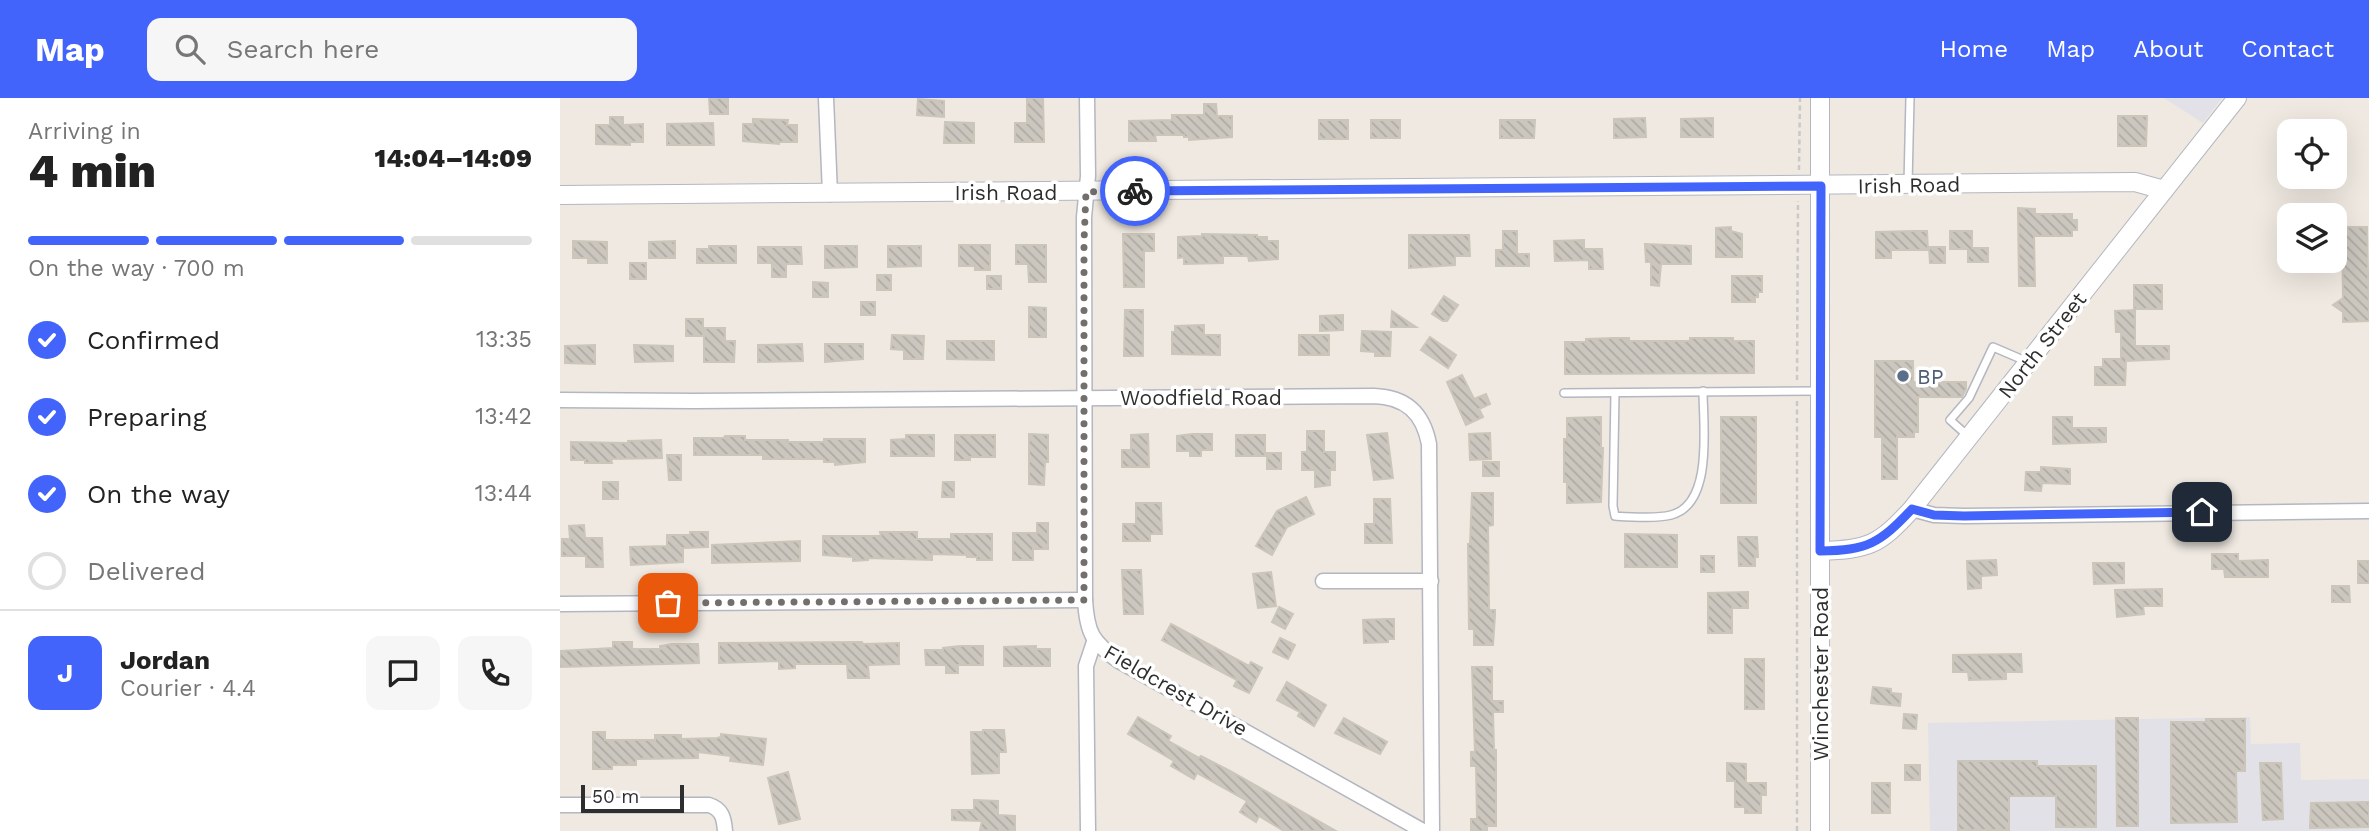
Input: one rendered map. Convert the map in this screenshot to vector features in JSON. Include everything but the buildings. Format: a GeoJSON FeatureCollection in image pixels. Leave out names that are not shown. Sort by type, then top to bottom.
{"type":"FeatureCollection","features":[{"type":"Feature","properties":{"kind":"street"},"geometry":{"type":"LineString","coordinates":[[825,98],[830,194]]}},
{"type":"Feature","properties":{"kind":"street","name":"Fieldcrest Drive"},"geometry":{"type":"LineString","coordinates":[[1087,98],[1084,397],[1084,600],[1087,628],[1094,642],[1119,661],[1423,831]]}},
{"type":"Feature","properties":{"kind":"street","name":"Winchester Road"},"geometry":{"type":"LineString","coordinates":[[1820,98],[1820,831]]}},
{"type":"Feature","properties":{"kind":"street","name":"North Street"},"geometry":{"type":"LineString","coordinates":[[1820,551],[1855,550],[1874,542],[1889,533],[1912,509],[2237,98]]}},
{"type":"Feature","properties":{"kind":"street","name":"Irish Road"},"geometry":{"type":"LineString","coordinates":[[560,195],[1798,187],[2135,182],[2164,190]]}},
{"type":"Feature","properties":{"kind":"street","name":"Woodfield Road"},"geometry":{"type":"LineString","coordinates":[[560,400],[1374,396],[1397,399],[1415,412],[1426,432],[1430,471],[1432,831]]}},
{"type":"Feature","properties":{"kind":"street"},"geometry":{"type":"LineString","coordinates":[[1912,509],[1934,515],[1964,516],[2369,511]]}},
{"type":"Feature","properties":{"kind":"street"},"geometry":{"type":"LineString","coordinates":[[1323,581],[1431,581]]}},
{"type":"Feature","properties":{"kind":"street"},"geometry":{"type":"LineString","coordinates":[[560,604],[1084,600]]}},
{"type":"Feature","properties":{"kind":"street"},"geometry":{"type":"LineString","coordinates":[[1088,831],[1086,666],[1094,642]]}},
{"type":"Feature","properties":{"kind":"street"},"geometry":{"type":"LineString","coordinates":[[560,805],[709,805],[723,815],[725,831]]}},
{"type":"Feature","properties":{"kind":"lane"},"geometry":{"type":"LineString","coordinates":[[1908,185],[1910,98]]}},
{"type":"Feature","properties":{"kind":"lane"},"geometry":{"type":"LineString","coordinates":[[1969,437],[1950,420],[1969,398],[1993,347],[2029,362]]}},
{"type":"Feature","properties":{"kind":"lane"},"geometry":{"type":"LineString","coordinates":[[1615,393],[1613,506],[1615,516],[1627,517],[1672,515],[1685,507],[1696,495],[1702,468],[1703,391]]}},
{"type":"Feature","properties":{"kind":"lane"},"geometry":{"type":"LineString","coordinates":[[1564,393],[1820,391]]}},
{"type":"Feature","properties":{"kind":"path"},"geometry":{"type":"LineString","coordinates":[[1797,831],[1800,98]]}},
{"type":"Feature","properties":{"kind":"shaded area"},"geometry":{"type":"Polygon","coordinates":[[[2164,98],[2222,98],[2203,123],[2164,98]]]}},
{"type":"Feature","properties":{"kind":"shaded area"},"geometry":{"type":"Polygon","coordinates":[[[2250,717],[2251,744],[2300,743],[2301,780],[2369,779],[2369,831],[1930,831],[1928,723],[2250,717]]]}},
{"type":"Feature","properties":{"kind":"way so far"},"geometry":{"type":"LineString","coordinates":[[668,603],[1084,600],[1086,192],[1135,191]]}},
{"type":"Feature","properties":{"kind":"place","name":"BP"},"geometry":{"type":"Point","coordinates":[1903,376]}},
{"type":"Feature","properties":{"kind":"route"},"geometry":{"type":"LineString","coordinates":[[1135,191],[1821,186],[1820,551],[1855,550],[1866,546],[1889,533],[1912,509],[1934,515],[1964,516],[2202,512]]}}]}
